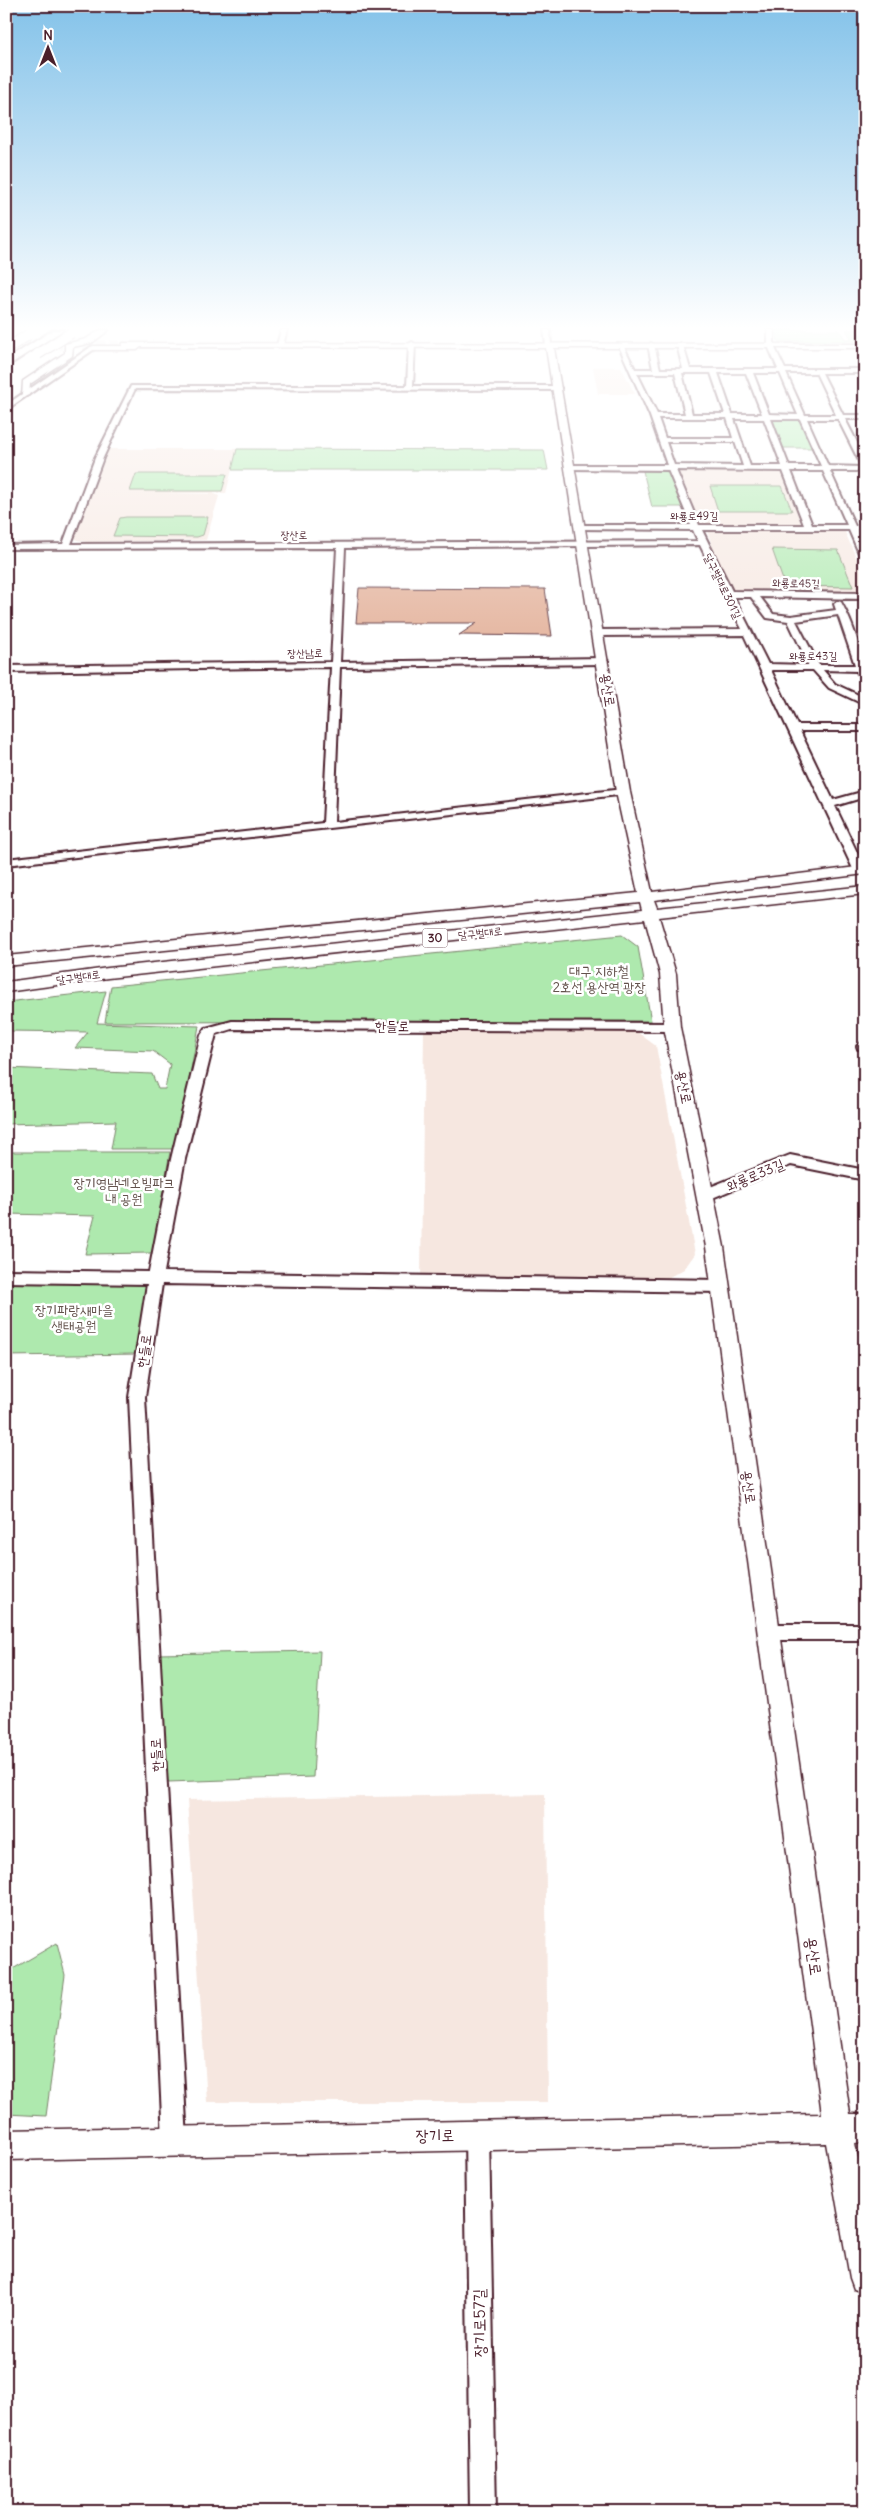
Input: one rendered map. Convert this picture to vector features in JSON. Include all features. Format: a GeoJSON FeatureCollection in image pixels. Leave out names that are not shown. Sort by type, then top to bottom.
{"type":"FeatureCollection","features":[{"type":"Feature","properties":{"kind":"main road","name":"용산로"},"geometry":{"type":"LineString","coordinates":[[567,448],[623,792],[649,906],[668,974],[672,1027],[721,1286],[769,1632],[851,2128],[865,2278]]}},
{"type":"Feature","properties":{"kind":"main road","name":"달구벌대로"},"geometry":{"type":"LineString","coordinates":[[6,987],[649,906],[863,871]]}},
{"type":"Feature","properties":{"kind":"main road","name":"달구벌대로"},"geometry":{"type":"LineString","coordinates":[[6,961],[649,906],[865,890]]}},
{"type":"Feature","properties":{"kind":"main road","name":"장기로"},"geometry":{"type":"LineString","coordinates":[[6,2145],[175,2140],[851,2128]]}},
{"type":"Feature","properties":{"kind":"street"},"geometry":{"type":"LineString","coordinates":[[66,546],[104,448]]}},
{"type":"Feature","properties":{"kind":"street","name":"달구벌대로301길"},"geometry":{"type":"LineString","coordinates":[[664,448],[670,467],[726,594],[765,667],[829,805],[863,871]]}},
{"type":"Feature","properties":{"kind":"street"},"geometry":{"type":"LineString","coordinates":[[740,448],[747,468]]}},
{"type":"Feature","properties":{"kind":"street"},"geometry":{"type":"LineString","coordinates":[[779,448],[809,528]]}},
{"type":"Feature","properties":{"kind":"street"},"geometry":{"type":"LineString","coordinates":[[818,448],[865,558]]}},
{"type":"Feature","properties":{"kind":"street"},"geometry":{"type":"LineString","coordinates":[[570,467],[865,467],[856,448]]}},
{"type":"Feature","properties":{"kind":"street","name":"와룡로49길"},"geometry":{"type":"LineString","coordinates":[[580,536],[696,527],[865,528]]}},
{"type":"Feature","properties":{"kind":"street"},"geometry":{"type":"LineString","coordinates":[[580,536],[703,544]]}},
{"type":"Feature","properties":{"kind":"street","name":"장산로"},"geometry":{"type":"LineString","coordinates":[[6,547],[341,547],[580,536]]}},
{"type":"Feature","properties":{"kind":"street"},"geometry":{"type":"LineString","coordinates":[[328,824],[341,547]]}},
{"type":"Feature","properties":{"kind":"street","name":"와룡로45길"},"geometry":{"type":"LineString","coordinates":[[726,594],[865,596]]}},
{"type":"Feature","properties":{"kind":"street"},"geometry":{"type":"LineString","coordinates":[[753,594],[770,616],[791,619],[841,612]]}},
{"type":"Feature","properties":{"kind":"street","name":"와룡로43길"},"geometry":{"type":"LineString","coordinates":[[835,595],[863,668],[865,679]]}},
{"type":"Feature","properties":{"kind":"street"},"geometry":{"type":"LineString","coordinates":[[791,619],[815,668],[832,686],[865,702]]}},
{"type":"Feature","properties":{"kind":"street"},"geometry":{"type":"LineString","coordinates":[[598,633],[747,632]]}},
{"type":"Feature","properties":{"kind":"street","name":"장산남로"},"geometry":{"type":"LineString","coordinates":[[6,669],[603,662]]}},
{"type":"Feature","properties":{"kind":"street","name":"와룡로43길"},"geometry":{"type":"LineString","coordinates":[[765,667],[863,668]]}},
{"type":"Feature","properties":{"kind":"street"},"geometry":{"type":"LineString","coordinates":[[793,728],[865,728]]}},
{"type":"Feature","properties":{"kind":"street"},"geometry":{"type":"LineString","coordinates":[[6,862],[623,792]]}},
{"type":"Feature","properties":{"kind":"street"},"geometry":{"type":"LineString","coordinates":[[829,805],[865,794]]}},
{"type":"Feature","properties":{"kind":"street","name":"한들로"},"geometry":{"type":"LineString","coordinates":[[175,2140],[138,1398],[155,1278],[178,1159],[207,1035],[211,1030],[232,1025],[672,1027]]}},
{"type":"Feature","properties":{"kind":"street","name":"와룡로33길"},"geometry":{"type":"LineString","coordinates":[[705,1195],[790,1160],[865,1175]]}},
{"type":"Feature","properties":{"kind":"street"},"geometry":{"type":"LineString","coordinates":[[6,1276],[721,1286]]}},
{"type":"Feature","properties":{"kind":"street"},"geometry":{"type":"LineString","coordinates":[[769,1632],[865,1632]]}},
{"type":"Feature","properties":{"kind":"street","name":"장기로57길"},"geometry":{"type":"LineString","coordinates":[[477,2134],[482,2512]]}},
{"type":"Feature","properties":{"kind":"shaded area"},"geometry":{"type":"Polygon","coordinates":[[[109,449],[237,449],[226,493],[161,494],[215,494],[219,496],[206,540],[87,542],[77,540],[74,537],[109,449]]]}},
{"type":"Feature","properties":{"kind":"shaded area"},"geometry":{"type":"Polygon","coordinates":[[[675,470],[782,470],[801,524],[797,526],[704,526],[697,523],[675,470]]]}},
{"type":"Feature","properties":{"kind":"shaded area"},"geometry":{"type":"Polygon","coordinates":[[[710,529],[839,529],[845,532],[865,578],[865,593],[734,592],[728,589],[707,531],[710,529]]]}},
{"type":"Feature","properties":{"kind":"shaded area"},"geometry":{"type":"Polygon","coordinates":[[[424,1030],[637,1032],[656,1046],[695,1254],[684,1269],[664,1280],[421,1277],[424,1030]]]}},
{"type":"Feature","properties":{"kind":"shaded area"},"geometry":{"type":"Polygon","coordinates":[[[545,1794],[548,2102],[207,2102],[187,1800],[545,1794]]]}},
{"type":"Feature","properties":{"kind":"green space"},"geometry":{"type":"Polygon","coordinates":[[[779,448],[817,448],[779,448],[779,448]]]}},
{"type":"Feature","properties":{"kind":"green space"},"geometry":{"type":"Polygon","coordinates":[[[237,449],[544,450],[548,470],[232,470],[237,449]]]}},
{"type":"Feature","properties":{"kind":"green space"},"geometry":{"type":"Polygon","coordinates":[[[642,467],[669,468],[685,507],[652,507],[642,467]]]}},
{"type":"Feature","properties":{"kind":"green space"},"geometry":{"type":"Polygon","coordinates":[[[136,474],[227,474],[222,491],[130,491],[136,474]]]}},
{"type":"Feature","properties":{"kind":"green space"},"geometry":{"type":"Polygon","coordinates":[[[710,486],[782,486],[792,511],[718,511],[710,486]]]}},
{"type":"Feature","properties":{"kind":"green space"},"geometry":{"type":"Polygon","coordinates":[[[208,517],[203,535],[197,537],[113,536],[120,518],[208,517]]]}},
{"type":"Feature","properties":{"kind":"green space"},"geometry":{"type":"Polygon","coordinates":[[[772,549],[838,550],[853,587],[785,586],[772,549]]]}},
{"type":"Feature","properties":{"kind":"green space","name":"대구 지하철 2호선 용산역 광장"},"geometry":{"type":"Polygon","coordinates":[[[622,935],[638,947],[651,1021],[105,1022],[111,986],[622,935]]]}},
{"type":"Feature","properties":{"kind":"green space"},"geometry":{"type":"Polygon","coordinates":[[[106,991],[97,1023],[199,1026],[176,1149],[111,1149],[116,1121],[6,1124],[6,1068],[152,1074],[158,1089],[165,1089],[170,1064],[153,1051],[75,1048],[88,1032],[6,1031],[6,1002],[106,991]]]}},
{"type":"Feature","properties":{"kind":"green space","name":"장기영남네오빌파크 내 공원"},"geometry":{"type":"Polygon","coordinates":[[[6,1152],[170,1152],[152,1253],[85,1254],[95,1216],[6,1214],[6,1152]]]}},
{"type":"Feature","properties":{"kind":"green space","name":"장기파랑새마을 생태공원"},"geometry":{"type":"Polygon","coordinates":[[[6,1280],[146,1282],[138,1354],[6,1356],[6,1280]]]}},
{"type":"Feature","properties":{"kind":"green space"},"geometry":{"type":"Polygon","coordinates":[[[320,1651],[313,1777],[168,1782],[157,1654],[320,1651]]]}},
{"type":"Feature","properties":{"kind":"green space"},"geometry":{"type":"Polygon","coordinates":[[[57,1943],[65,1975],[46,2116],[6,2114],[6,1973],[57,1943]]]}},
{"type":"Feature","properties":{"kind":"building"},"geometry":{"type":"Polygon","coordinates":[[[359,588],[545,589],[552,636],[459,635],[477,623],[356,623],[359,588]]]}}]}
